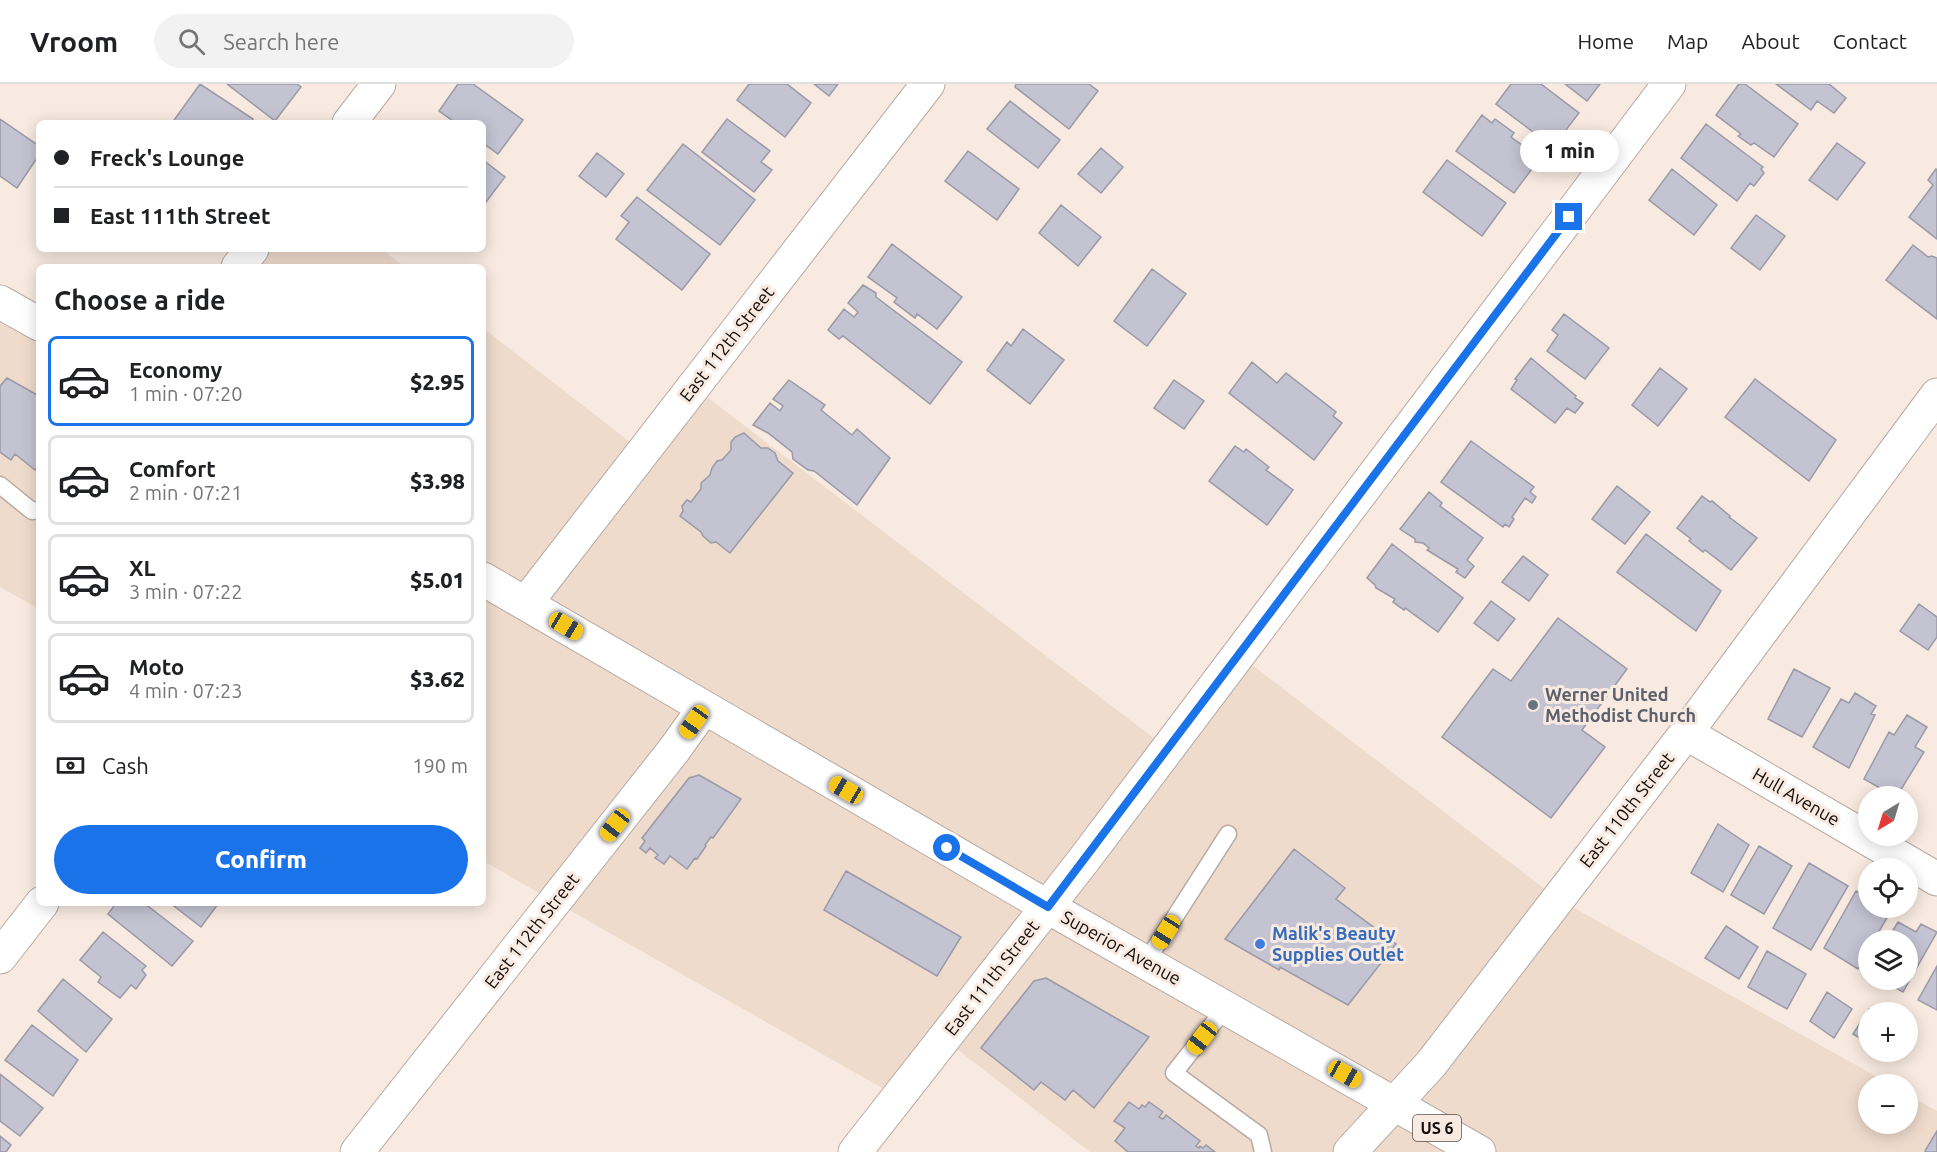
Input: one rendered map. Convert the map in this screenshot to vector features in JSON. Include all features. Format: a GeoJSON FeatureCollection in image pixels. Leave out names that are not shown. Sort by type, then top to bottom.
{"type":"FeatureCollection","features":[{"type":"Feature","properties":{"kind":"street"},"geometry":{"type":"LineString","coordinates":[[351,120],[379,84]]}},
{"type":"Feature","properties":{"kind":"street","name":"East 112th Street"},"geometry":{"type":"LineString","coordinates":[[526,603],[928,84]]}},
{"type":"Feature","properties":{"kind":"street","name":"East 111th Street"},"geometry":{"type":"LineString","coordinates":[[855,1152],[1048,907],[1669,84]]}},
{"type":"Feature","properties":{"kind":"street"},"geometry":{"type":"LineString","coordinates":[[240,264],[250,252]]}},
{"type":"Feature","properties":{"kind":"street"},"geometry":{"type":"LineString","coordinates":[[3,310],[36,323]]}},
{"type":"Feature","properties":{"kind":"street","name":"East 110th Street"},"geometry":{"type":"LineString","coordinates":[[1350,1152],[1431,1064],[1934,407]]}},
{"type":"Feature","properties":{"kind":"street","name":"Superior Avenue"},"geometry":{"type":"LineString","coordinates":[[486,581],[1048,907],[1479,1152]]}},
{"type":"Feature","properties":{"kind":"street","name":"East 112th Street"},"geometry":{"type":"LineString","coordinates":[[357,1152],[667,760],[704,708]]}},
{"type":"Feature","properties":{"kind":"street","name":"Hull Avenue"},"geometry":{"type":"LineString","coordinates":[[1686,733],[1937,879]]}},
{"type":"Feature","properties":{"kind":"street"},"geometry":{"type":"LineString","coordinates":[[0,957],[40,906]]}},
{"type":"Feature","properties":{"kind":"lane"},"geometry":{"type":"LineString","coordinates":[[0,485],[32,511],[36,510]]}},
{"type":"Feature","properties":{"kind":"lane"},"geometry":{"type":"LineString","coordinates":[[1146,962],[1228,834]]}},
{"type":"Feature","properties":{"kind":"lane"},"geometry":{"type":"LineString","coordinates":[[1226,1007],[1174,1073],[1259,1135],[1263,1152]]}},
{"type":"Feature","properties":{"kind":"shaded area"},"geometry":{"type":"Polygon","coordinates":[[[250,252],[385,252],[401,264],[241,264],[250,252]]]}},
{"type":"Feature","properties":{"kind":"shaded area"},"geometry":{"type":"Polygon","coordinates":[[[0,301],[36,322],[36,607],[0,587],[0,301]]]}},
{"type":"Feature","properties":{"kind":"shaded area"},"geometry":{"type":"Polygon","coordinates":[[[486,330],[643,452],[694,387],[1168,749],[1239,655],[1558,899],[1872,1074],[1858,1074],[1858,1134],[1918,1134],[1918,1101],[1937,1111],[1937,1152],[1090,1152],[944,1039],[898,1097],[486,863],[486,330]]]}},
{"type":"Feature","properties":{"kind":"building"},"geometry":{"type":"Polygon","coordinates":[[[200,84],[253,119],[253,120],[174,120],[200,84]]]}},
{"type":"Feature","properties":{"kind":"building"},"geometry":{"type":"Polygon","coordinates":[[[227,84],[297,84],[301,87],[274,120],[227,84]]]}},
{"type":"Feature","properties":{"kind":"building"},"geometry":{"type":"Polygon","coordinates":[[[458,84],[473,84],[523,120],[498,154],[486,145],[486,120],[452,120],[439,111],[458,84]]]}},
{"type":"Feature","properties":{"kind":"building"},"geometry":{"type":"Polygon","coordinates":[[[749,84],[787,84],[811,103],[785,137],[737,100],[749,84]]]}},
{"type":"Feature","properties":{"kind":"building"},"geometry":{"type":"Polygon","coordinates":[[[814,84],[838,84],[829,96],[814,84]]]}},
{"type":"Feature","properties":{"kind":"building"},"geometry":{"type":"Polygon","coordinates":[[[1016,84],[1089,84],[1098,91],[1069,129],[1015,87],[1016,84]]]}},
{"type":"Feature","properties":{"kind":"building"},"geometry":{"type":"Polygon","coordinates":[[[1511,84],[1541,84],[1579,113],[1553,147],[1496,104],[1511,84]]]}},
{"type":"Feature","properties":{"kind":"building"},"geometry":{"type":"Polygon","coordinates":[[[1565,84],[1600,84],[1587,101],[1565,84]]]}},
{"type":"Feature","properties":{"kind":"building"},"geometry":{"type":"Polygon","coordinates":[[[1739,84],[1745,84],[1798,124],[1774,157],[1754,143],[1751,145],[1738,136],[1741,134],[1716,115],[1739,84]]]}},
{"type":"Feature","properties":{"kind":"building"},"geometry":{"type":"Polygon","coordinates":[[[1776,84],[1829,84],[1846,98],[1834,113],[1817,101],[1811,110],[1776,84]]]}},
{"type":"Feature","properties":{"kind":"building"},"geometry":{"type":"Polygon","coordinates":[[[1010,101],[1060,140],[1038,168],[987,129],[1010,101]]]}},
{"type":"Feature","properties":{"kind":"building"},"geometry":{"type":"Polygon","coordinates":[[[1482,115],[1492,123],[1495,119],[1514,133],[1511,137],[1540,158],[1514,193],[1456,151],[1482,115]]]}},
{"type":"Feature","properties":{"kind":"building"},"geometry":{"type":"Polygon","coordinates":[[[0,119],[36,144],[36,160],[17,188],[0,176],[0,119]]]}},
{"type":"Feature","properties":{"kind":"building"},"geometry":{"type":"Polygon","coordinates":[[[727,119],[770,151],[761,162],[772,170],[754,192],[702,152],[727,119]]]}},
{"type":"Feature","properties":{"kind":"building"},"geometry":{"type":"Polygon","coordinates":[[[1706,124],[1763,167],[1761,169],[1764,173],[1754,186],[1750,183],[1737,201],[1681,158],[1706,124]]]}},
{"type":"Feature","properties":{"kind":"building"},"geometry":{"type":"Polygon","coordinates":[[[1837,143],[1865,163],[1837,200],[1809,180],[1837,143]]]}},
{"type":"Feature","properties":{"kind":"building"},"geometry":{"type":"Polygon","coordinates":[[[683,144],[755,200],[720,245],[647,190],[683,144]]]}},
{"type":"Feature","properties":{"kind":"building"},"geometry":{"type":"Polygon","coordinates":[[[1101,148],[1123,167],[1101,193],[1078,174],[1101,148]]]}},
{"type":"Feature","properties":{"kind":"building"},"geometry":{"type":"Polygon","coordinates":[[[968,151],[1019,189],[997,220],[945,181],[968,151]]]}},
{"type":"Feature","properties":{"kind":"building"},"geometry":{"type":"Polygon","coordinates":[[[597,153],[624,174],[606,197],[579,176],[597,153]]]}},
{"type":"Feature","properties":{"kind":"building"},"geometry":{"type":"Polygon","coordinates":[[[1447,160],[1506,203],[1482,236],[1423,192],[1447,160]]]}},
{"type":"Feature","properties":{"kind":"building"},"geometry":{"type":"Polygon","coordinates":[[[486,162],[505,177],[486,202],[486,162]]]}},
{"type":"Feature","properties":{"kind":"building"},"geometry":{"type":"Polygon","coordinates":[[[1672,169],[1717,205],[1694,235],[1649,200],[1672,169]]]}},
{"type":"Feature","properties":{"kind":"building"},"geometry":{"type":"Polygon","coordinates":[[[1936,169],[1937,239],[1909,217],[1933,185],[1928,180],[1936,169]]]}},
{"type":"Feature","properties":{"kind":"building"},"geometry":{"type":"Polygon","coordinates":[[[637,197],[710,254],[682,290],[616,239],[629,222],[621,216],[637,197]]]}},
{"type":"Feature","properties":{"kind":"building"},"geometry":{"type":"Polygon","coordinates":[[[1061,205],[1101,237],[1078,266],[1039,233],[1061,205]]]}},
{"type":"Feature","properties":{"kind":"building"},"geometry":{"type":"Polygon","coordinates":[[[1756,215],[1785,236],[1760,270],[1731,248],[1756,215]]]}},
{"type":"Feature","properties":{"kind":"building"},"geometry":{"type":"Polygon","coordinates":[[[892,244],[962,297],[937,329],[917,314],[915,318],[894,302],[897,298],[868,277],[892,244]]]}},
{"type":"Feature","properties":{"kind":"building"},"geometry":{"type":"Polygon","coordinates":[[[1913,245],[1928,257],[1937,258],[1937,319],[1886,280],[1913,245]]]}},
{"type":"Feature","properties":{"kind":"building"},"geometry":{"type":"Polygon","coordinates":[[[1152,269],[1186,294],[1147,346],[1114,321],[1152,269]]]}},
{"type":"Feature","properties":{"kind":"building"},"geometry":{"type":"Polygon","coordinates":[[[863,285],[962,362],[930,404],[843,336],[839,339],[828,330],[844,309],[854,317],[858,312],[848,303],[863,285]]]}},
{"type":"Feature","properties":{"kind":"building"},"geometry":{"type":"Polygon","coordinates":[[[1564,314],[1609,348],[1585,379],[1547,351],[1558,335],[1552,330],[1564,314]]]}},
{"type":"Feature","properties":{"kind":"building"},"geometry":{"type":"Polygon","coordinates":[[[1023,329],[1064,360],[1030,404],[987,370],[1007,342],[1011,346],[1023,329]]]}},
{"type":"Feature","properties":{"kind":"building"},"geometry":{"type":"Polygon","coordinates":[[[1531,358],[1583,403],[1575,413],[1567,408],[1555,423],[1511,389],[1517,380],[1515,379],[1531,358]]]}},
{"type":"Feature","properties":{"kind":"building"},"geometry":{"type":"Polygon","coordinates":[[[1252,362],[1277,383],[1286,373],[1336,412],[1333,416],[1342,423],[1314,460],[1229,393],[1252,362]]]}},
{"type":"Feature","properties":{"kind":"building"},"geometry":{"type":"Polygon","coordinates":[[[1660,368],[1687,389],[1658,426],[1632,405],[1660,368]]]}},
{"type":"Feature","properties":{"kind":"building"},"geometry":{"type":"Polygon","coordinates":[[[7,378],[36,394],[35,470],[15,454],[11,460],[0,452],[0,386],[7,378]]]}},
{"type":"Feature","properties":{"kind":"building"},"geometry":{"type":"Polygon","coordinates":[[[1755,379],[1836,440],[1809,481],[1725,417],[1755,379]]]}},
{"type":"Feature","properties":{"kind":"building"},"geometry":{"type":"Polygon","coordinates":[[[789,380],[825,405],[821,410],[852,435],[857,429],[890,458],[857,505],[814,471],[808,470],[793,459],[792,452],[768,433],[753,425],[770,403],[780,411],[783,406],[773,399],[789,380]]]}},
{"type":"Feature","properties":{"kind":"building"},"geometry":{"type":"Polygon","coordinates":[[[1174,380],[1204,401],[1184,429],[1154,408],[1174,380]]]}},
{"type":"Feature","properties":{"kind":"building"},"geometry":{"type":"Polygon","coordinates":[[[744,433],[761,448],[768,448],[775,453],[778,461],[793,473],[730,553],[716,542],[711,543],[680,516],[683,511],[682,506],[687,500],[691,502],[717,461],[722,460],[731,450],[731,442],[735,437],[744,433]]]}},
{"type":"Feature","properties":{"kind":"building"},"geometry":{"type":"Polygon","coordinates":[[[1471,441],[1534,487],[1530,492],[1536,497],[1532,503],[1525,498],[1512,517],[1514,519],[1509,527],[1505,524],[1503,527],[1441,482],[1471,441]]]}},
{"type":"Feature","properties":{"kind":"building"},"geometry":{"type":"Polygon","coordinates":[[[1235,446],[1244,452],[1246,449],[1269,467],[1266,470],[1293,490],[1267,525],[1209,481],[1235,446]]]}},
{"type":"Feature","properties":{"kind":"building"},"geometry":{"type":"Polygon","coordinates":[[[1617,486],[1650,512],[1625,544],[1592,519],[1617,486]]]}},
{"type":"Feature","properties":{"kind":"building"},"geometry":{"type":"Polygon","coordinates":[[[1429,492],[1442,503],[1440,506],[1483,538],[1467,560],[1474,566],[1465,578],[1456,572],[1458,569],[1427,550],[1429,548],[1423,543],[1415,542],[1415,539],[1400,529],[1429,492]]]}},
{"type":"Feature","properties":{"kind":"building"},"geometry":{"type":"Polygon","coordinates":[[[1702,496],[1712,501],[1757,538],[1731,570],[1705,550],[1703,552],[1677,528],[1702,496]]]}},
{"type":"Feature","properties":{"kind":"building"},"geometry":{"type":"Polygon","coordinates":[[[1646,534],[1721,591],[1696,631],[1617,572],[1646,534]]]}},
{"type":"Feature","properties":{"kind":"building"},"geometry":{"type":"Polygon","coordinates":[[[1392,544],[1463,598],[1438,632],[1393,602],[1395,599],[1376,588],[1367,578],[1392,544]]]}},
{"type":"Feature","properties":{"kind":"building"},"geometry":{"type":"Polygon","coordinates":[[[1523,556],[1548,575],[1529,601],[1502,582],[1523,556]]]}},
{"type":"Feature","properties":{"kind":"building"},"geometry":{"type":"Polygon","coordinates":[[[1491,601],[1515,619],[1498,641],[1474,623],[1491,601]]]}},
{"type":"Feature","properties":{"kind":"building"},"geometry":{"type":"Polygon","coordinates":[[[1919,604],[1937,617],[1937,637],[1928,650],[1900,631],[1919,604]]]}},
{"type":"Feature","properties":{"kind":"building","name":"Werner United Methodist Church"},"geometry":{"type":"Polygon","coordinates":[[[1558,618],[1627,669],[1582,730],[1605,747],[1551,818],[1442,737],[1493,669],[1511,681],[1558,618]]]}},
{"type":"Feature","properties":{"kind":"building"},"geometry":{"type":"Polygon","coordinates":[[[1794,669],[1830,688],[1802,737],[1768,719],[1794,669]]]}},
{"type":"Feature","properties":{"kind":"building"},"geometry":{"type":"Polygon","coordinates":[[[1855,693],[1876,706],[1871,714],[1875,715],[1849,768],[1813,747],[1841,699],[1849,703],[1855,693]]]}},
{"type":"Feature","properties":{"kind":"building"},"geometry":{"type":"Polygon","coordinates":[[[1907,715],[1927,727],[1915,747],[1924,752],[1903,786],[1876,786],[1864,779],[1889,732],[1894,735],[1907,715]]]}},
{"type":"Feature","properties":{"kind":"building"},"geometry":{"type":"Polygon","coordinates":[[[699,775],[741,799],[713,838],[711,837],[705,845],[697,859],[695,858],[687,869],[670,856],[664,864],[655,858],[658,855],[650,848],[646,853],[640,848],[645,841],[642,838],[689,778],[699,775]]]}},
{"type":"Feature","properties":{"kind":"building"},"geometry":{"type":"Polygon","coordinates":[[[1718,824],[1749,845],[1723,892],[1691,873],[1718,824]]]}},
{"type":"Feature","properties":{"kind":"building"},"geometry":{"type":"Polygon","coordinates":[[[1759,846],[1792,866],[1764,914],[1731,895],[1759,846]]]}},
{"type":"Feature","properties":{"kind":"building"},"geometry":{"type":"Polygon","coordinates":[[[1294,849],[1345,888],[1336,899],[1396,944],[1348,1005],[1225,939],[1294,849]]]}},
{"type":"Feature","properties":{"kind":"building"},"geometry":{"type":"Polygon","coordinates":[[[1809,863],[1848,886],[1811,950],[1773,928],[1809,863]]]}},
{"type":"Feature","properties":{"kind":"building"},"geometry":{"type":"Polygon","coordinates":[[[846,871],[961,937],[937,976],[824,910],[846,871]]]}},
{"type":"Feature","properties":{"kind":"building"},"geometry":{"type":"Polygon","coordinates":[[[1856,891],[1858,892],[1858,918],[1887,918],[1880,930],[1858,930],[1858,969],[1824,948],[1856,891]]]}},
{"type":"Feature","properties":{"kind":"building"},"geometry":{"type":"Polygon","coordinates":[[[114,906],[148,906],[193,941],[172,966],[108,914],[114,906]]]}},
{"type":"Feature","properties":{"kind":"building"},"geometry":{"type":"Polygon","coordinates":[[[174,906],[217,906],[201,927],[174,906]]]}},
{"type":"Feature","properties":{"kind":"building"},"geometry":{"type":"Polygon","coordinates":[[[1898,922],[1912,930],[1893,930],[1898,922]]]}},
{"type":"Feature","properties":{"kind":"building"},"geometry":{"type":"Polygon","coordinates":[[[1921,924],[1937,932],[1918,966],[1917,930],[1921,924]]]}},
{"type":"Feature","properties":{"kind":"building"},"geometry":{"type":"Polygon","coordinates":[[[1726,926],[1758,947],[1739,979],[1705,958],[1726,926]]]}},
{"type":"Feature","properties":{"kind":"building"},"geometry":{"type":"Polygon","coordinates":[[[103,932],[146,966],[142,970],[146,975],[136,989],[131,985],[120,998],[98,982],[101,977],[80,960],[103,932]]]}},
{"type":"Feature","properties":{"kind":"building"},"geometry":{"type":"Polygon","coordinates":[[[1767,951],[1806,974],[1787,1009],[1748,987],[1767,951]]]}},
{"type":"Feature","properties":{"kind":"building"},"geometry":{"type":"Polygon","coordinates":[[[1937,966],[1937,1010],[1918,1000],[1937,966]]]}},
{"type":"Feature","properties":{"kind":"building"},"geometry":{"type":"Polygon","coordinates":[[[1046,978],[1149,1037],[1094,1108],[1073,1090],[1065,1100],[1041,1082],[1034,1090],[981,1048],[1034,981],[1046,978]]]}},
{"type":"Feature","properties":{"kind":"building"},"geometry":{"type":"Polygon","coordinates":[[[63,979],[112,1019],[86,1052],[38,1011],[63,979]]]}},
{"type":"Feature","properties":{"kind":"building"},"geometry":{"type":"Polygon","coordinates":[[[1827,992],[1852,1009],[1834,1038],[1810,1021],[1827,992]]]}},
{"type":"Feature","properties":{"kind":"building"},"geometry":{"type":"Polygon","coordinates":[[[32,1025],[78,1060],[53,1096],[5,1060],[32,1025]]]}},
{"type":"Feature","properties":{"kind":"building"},"geometry":{"type":"Polygon","coordinates":[[[1858,1026],[1858,1037],[1853,1034],[1858,1026]]]}},
{"type":"Feature","properties":{"kind":"building"},"geometry":{"type":"Polygon","coordinates":[[[0,1074],[43,1108],[20,1136],[0,1121],[0,1074]]]}},
{"type":"Feature","properties":{"kind":"building"},"geometry":{"type":"Polygon","coordinates":[[[1129,1102],[1139,1109],[1142,1105],[1145,1107],[1149,1102],[1163,1112],[1159,1117],[1163,1119],[1166,1115],[1200,1141],[1196,1146],[1203,1148],[1206,1145],[1215,1152],[1128,1152],[1115,1141],[1125,1128],[1114,1121],[1129,1102]]]}},
{"type":"Feature","properties":{"kind":"building"},"geometry":{"type":"Polygon","coordinates":[[[1937,1131],[1937,1152],[1925,1151],[1937,1131]]]}},
{"type":"Feature","properties":{"kind":"building"},"geometry":{"type":"Polygon","coordinates":[[[0,1136],[11,1145],[6,1152],[0,1152],[0,1136]]]}},
{"type":"Feature","properties":{"kind":"place","name":"Werner United Methodist Church"},"geometry":{"type":"Point","coordinates":[1533,705]}},
{"type":"Feature","properties":{"kind":"place","name":"Malik's Beauty Supplies Outlet"},"geometry":{"type":"Point","coordinates":[1260,944]}},
{"type":"Feature","properties":{"kind":"route"},"geometry":{"type":"LineString","coordinates":[[947,848],[1048,907],[1569,217]]}}]}
